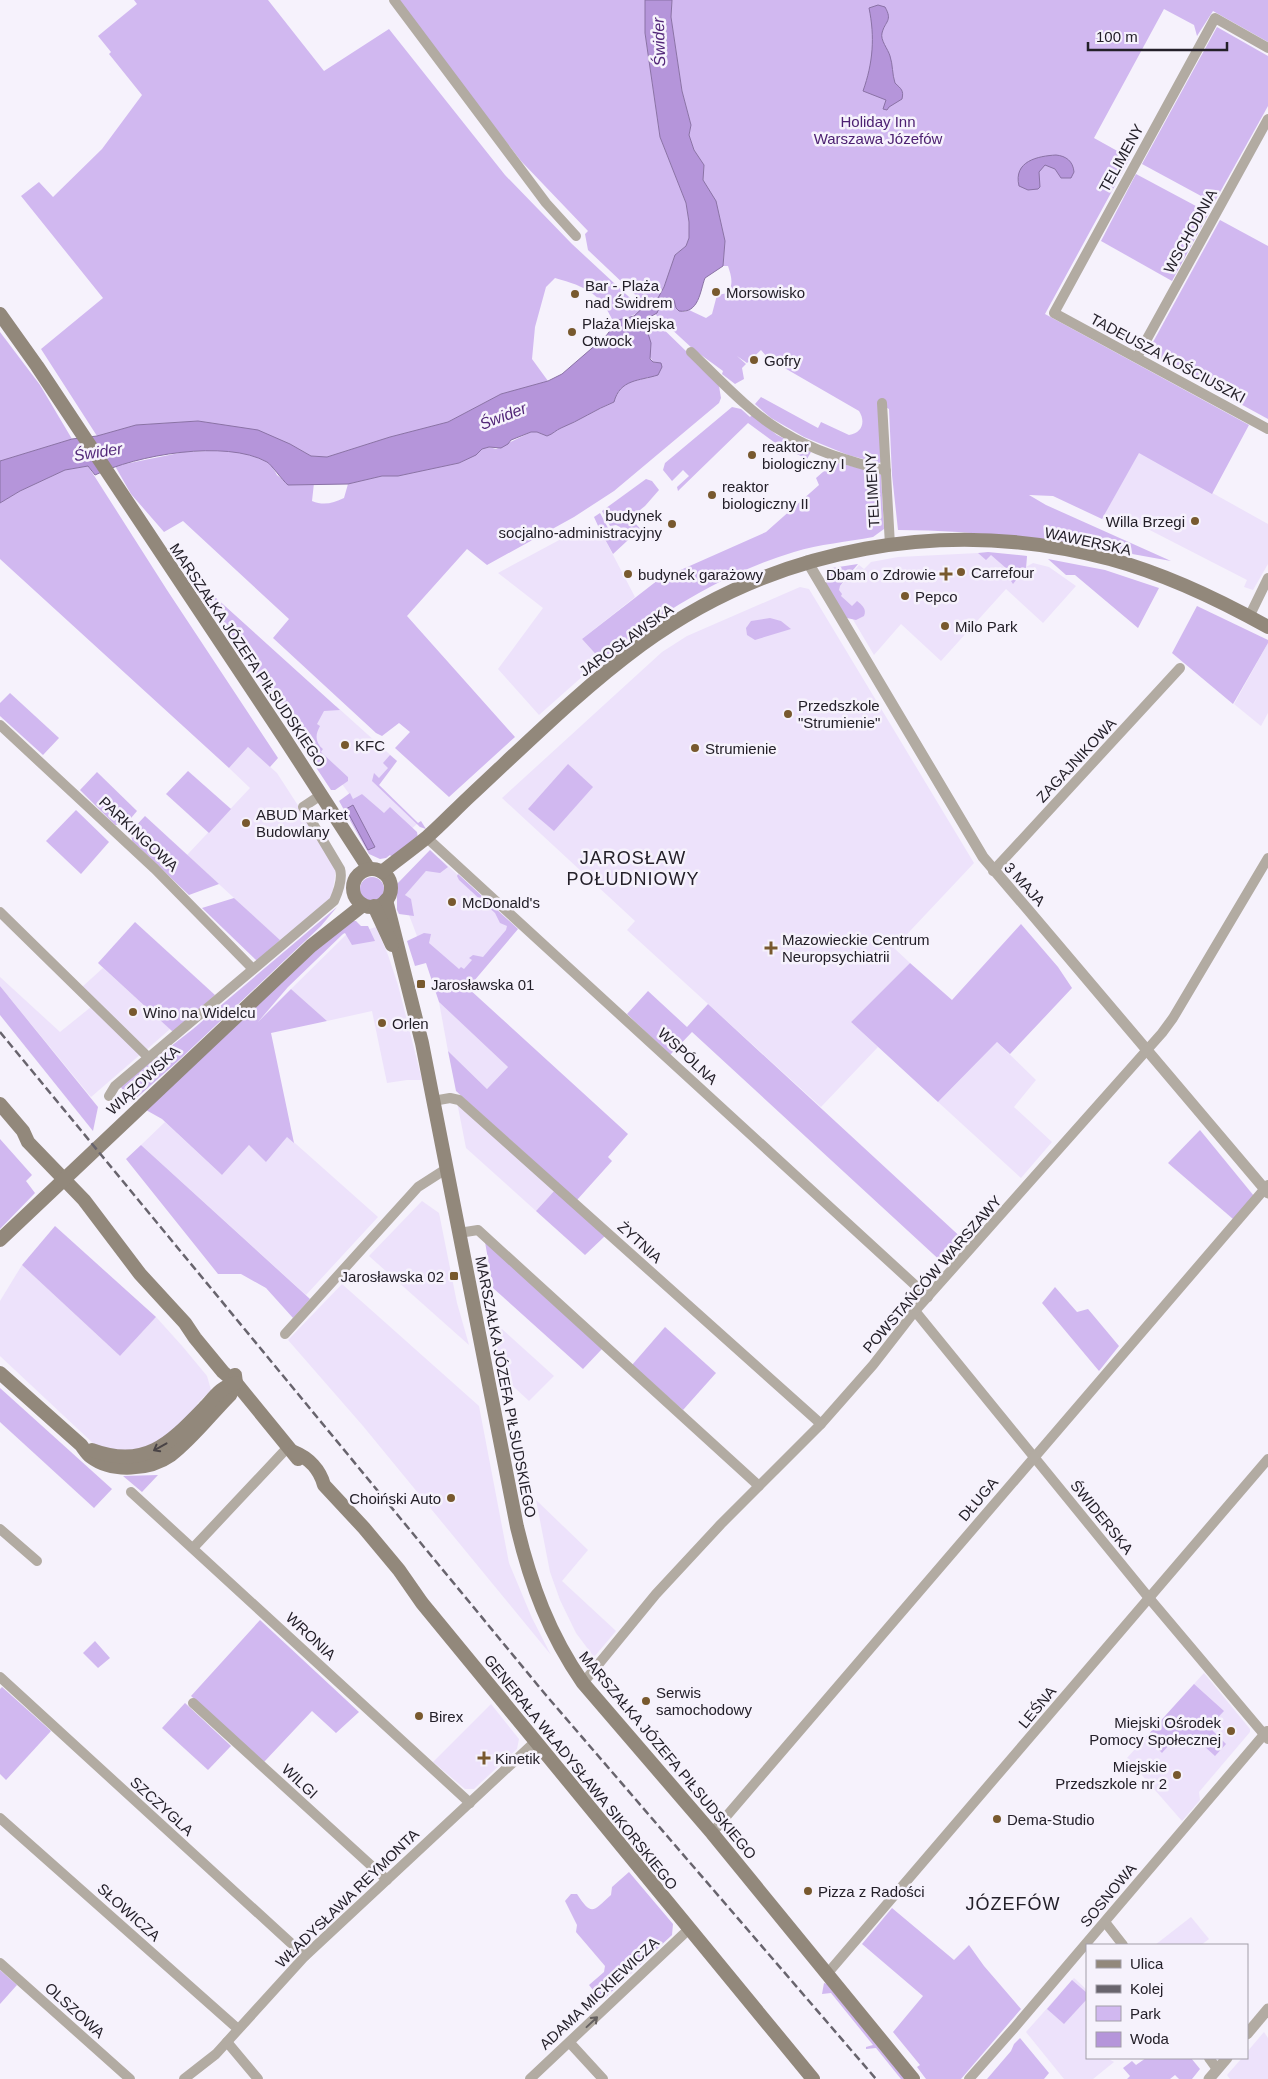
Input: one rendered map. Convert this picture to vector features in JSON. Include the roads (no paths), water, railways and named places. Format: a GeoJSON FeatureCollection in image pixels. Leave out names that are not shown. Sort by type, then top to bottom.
{"type":"FeatureCollection","features":[{"type":"Feature","properties":{"kind":"main road","name":"MARSZAŁKA JÓZEFA PIŁSUDSKIEGO"},"geometry":{"type":"LineString","coordinates":[[0,314],[38,366],[69,416],[321,795],[341,829],[374,874]]}},
{"type":"Feature","properties":{"kind":"main road","name":"WAWERSKA"},"geometry":{"type":"LineString","coordinates":[[890,545],[927,541],[968,540],[1037,546],[1078,552],[1144,570],[1208,596],[1268,627]]}},
{"type":"Feature","properties":{"kind":"main road","name":"JAROSŁAWSKA"},"geometry":{"type":"LineString","coordinates":[[374,874],[426,837],[567,706],[643,644],[677,621],[721,597],[770,574],[807,561],[890,545]]}},
{"type":"Feature","properties":{"kind":"main road"},"geometry":{"type":"LineString","coordinates":[[374,874],[390,890],[369,901],[354,881],[374,874]]}},
{"type":"Feature","properties":{"kind":"main road","name":"MARSZAŁKA JÓZEFA PIŁSUDSKIEGO"},"geometry":{"type":"LineString","coordinates":[[369,901],[407,983],[433,1101],[525,1562],[557,1643],[583,1683],[712,1833],[913,2079]]}},
{"type":"Feature","properties":{"kind":"main road","name":"WIĄZOWSKA"},"geometry":{"type":"LineString","coordinates":[[0,1240],[51,1189],[311,946],[369,901]]}},
{"type":"Feature","properties":{"kind":"main road","name":"GENERAŁA WŁADYSŁAWA SIKORSKIEGO"},"geometry":{"type":"LineString","coordinates":[[0,1104],[22,1131],[28,1142],[40,1156],[63,1176],[99,1218],[140,1274],[186,1323],[195,1338],[236,1383],[291,1449],[300,1463],[317,1482],[324,1485],[388,1557],[422,1603],[813,2079]]}},
{"type":"Feature","properties":{"kind":"main road"},"geometry":{"type":"LineString","coordinates":[[0,1373],[81,1445],[90,1456],[118,1467],[131,1468],[158,1462],[170,1456],[230,1394],[236,1383]]}},
{"type":"Feature","properties":{"kind":"street"},"geometry":{"type":"LineString","coordinates":[[394,0],[556,216],[576,236]]}},
{"type":"Feature","properties":{"kind":"street","name":"TELIMENY"},"geometry":{"type":"LineString","coordinates":[[1054,313],[1215,18],[1268,48]]}},
{"type":"Feature","properties":{"kind":"street","name":"WSCHODNIA"},"geometry":{"type":"LineString","coordinates":[[1137,357],[1268,119]]}},
{"type":"Feature","properties":{"kind":"street","name":"TADEUSZA KOŚCIUSZKI"},"geometry":{"type":"LineString","coordinates":[[1054,313],[1268,429]]}},
{"type":"Feature","properties":{"kind":"street"},"geometry":{"type":"LineString","coordinates":[[691,352],[755,412],[782,432],[824,453],[886,472]]}},
{"type":"Feature","properties":{"kind":"street","name":"TELIMENY"},"geometry":{"type":"LineString","coordinates":[[882,403],[890,545]]}},
{"type":"Feature","properties":{"kind":"street","name":"3 MAJA"},"geometry":{"type":"LineString","coordinates":[[807,561],[946,797],[994,871],[1267,1189]]}},
{"type":"Feature","properties":{"kind":"street"},"geometry":{"type":"LineString","coordinates":[[1249,617],[1268,578]]}},
{"type":"Feature","properties":{"kind":"street","name":"ZAGAJNIKOWA"},"geometry":{"type":"LineString","coordinates":[[994,871],[1180,668]]}},
{"type":"Feature","properties":{"kind":"street","name":"PARKINGOWA"},"geometry":{"type":"LineString","coordinates":[[0,725],[155,869],[253,969]]}},
{"type":"Feature","properties":{"kind":"street"},"geometry":{"type":"LineString","coordinates":[[109,1096],[115,1086],[148,1057],[334,901],[341,874],[340,869],[304,806],[321,795]]}},
{"type":"Feature","properties":{"kind":"street","name":"WSPÓLNA"},"geometry":{"type":"LineString","coordinates":[[426,837],[928,1297]]}},
{"type":"Feature","properties":{"kind":"street","name":"POWSTAŃCÓW WARSZAWY"},"geometry":{"type":"LineString","coordinates":[[583,1683],[656,1594],[821,1424],[873,1366],[915,1311],[1147,1050],[1173,1018],[1268,858]]}},
{"type":"Feature","properties":{"kind":"street"},"geometry":{"type":"LineString","coordinates":[[0,912],[148,1057]]}},
{"type":"Feature","properties":{"kind":"street","name":"ŻYTNIA"},"geometry":{"type":"LineString","coordinates":[[433,1101],[450,1098],[459,1100],[821,1424]]}},
{"type":"Feature","properties":{"kind":"street"},"geometry":{"type":"LineString","coordinates":[[286,1334],[418,1187],[446,1169]]}},
{"type":"Feature","properties":{"kind":"street","name":"DŁUGA"},"geometry":{"type":"LineString","coordinates":[[712,1833],[1034,1456],[1267,1189]]}},
{"type":"Feature","properties":{"kind":"street"},"geometry":{"type":"LineString","coordinates":[[459,1233],[478,1230],[759,1486]]}},
{"type":"Feature","properties":{"kind":"street","name":"ŚWIDERSKA"},"geometry":{"type":"LineString","coordinates":[[915,1311],[1150,1598],[1267,1735]]}},
{"type":"Feature","properties":{"kind":"street"},"geometry":{"type":"LineString","coordinates":[[193,1548],[291,1449]]}},
{"type":"Feature","properties":{"kind":"street","name":"LEŚNA"},"geometry":{"type":"LineString","coordinates":[[827,1974],[1268,1458]]}},
{"type":"Feature","properties":{"kind":"street","name":"WRONIA"},"geometry":{"type":"LineString","coordinates":[[131,1492],[470,1802]]}},
{"type":"Feature","properties":{"kind":"street"},"geometry":{"type":"LineString","coordinates":[[0,1528],[37,1562]]}},
{"type":"Feature","properties":{"kind":"street","name":"SZCZYGLA"},"geometry":{"type":"LineString","coordinates":[[0,1677],[305,1956]]}},
{"type":"Feature","properties":{"kind":"street","name":"WILGI"},"geometry":{"type":"LineString","coordinates":[[193,1703],[386,1880]]}},
{"type":"Feature","properties":{"kind":"street","name":"SOSNOWA"},"geometry":{"type":"LineString","coordinates":[[968,2079],[1267,1735]]}},
{"type":"Feature","properties":{"kind":"street","name":"WŁADYSŁAWA REYMONTA"},"geometry":{"type":"LineString","coordinates":[[184,2079],[210,2060],[305,1956],[536,1741]]}},
{"type":"Feature","properties":{"kind":"street","name":"SŁOWICZA"},"geometry":{"type":"LineString","coordinates":[[0,1818],[238,2029]]}},
{"type":"Feature","properties":{"kind":"street"},"geometry":{"type":"LineString","coordinates":[[1105,1922],[1122,1944]]}},
{"type":"Feature","properties":{"kind":"street","name":"ADAMA MICKIEWICZA"},"geometry":{"type":"LineString","coordinates":[[530,2079],[689,1929]]}},
{"type":"Feature","properties":{"kind":"street","name":"OLSZOWA"},"geometry":{"type":"LineString","coordinates":[[0,1963],[130,2079]]}},
{"type":"Feature","properties":{"kind":"street"},"geometry":{"type":"LineString","coordinates":[[1248,2033],[1268,2009]]}},
{"type":"Feature","properties":{"kind":"street"},"geometry":{"type":"LineString","coordinates":[[227,2042],[258,2079]]}},
{"type":"Feature","properties":{"kind":"street"},"geometry":{"type":"LineString","coordinates":[[570,2043],[603,2079]]}},
{"type":"Feature","properties":{"kind":"street"},"geometry":{"type":"LineString","coordinates":[[1210,2059],[1217,2069]]}},
{"type":"Feature","properties":{"kind":"street"},"geometry":{"type":"LineString","coordinates":[[1209,2079],[1226,2059]]}},
{"type":"Feature","properties":{"kind":"water","name":"Świder"},"geometry":{"type":"Polygon","coordinates":[[[645,0],[672,0],[671,17],[682,91],[691,125],[689,135],[694,150],[704,165],[703,180],[716,201],[725,241],[723,266],[705,278],[698,300],[691,309],[679,311],[674,300],[670,298],[665,304],[660,306],[657,313],[648,318],[646,327],[651,343],[650,359],[653,362],[661,363],[662,367],[658,375],[631,382],[621,389],[614,402],[547,436],[531,432],[511,440],[501,448],[489,447],[482,449],[476,455],[459,463],[398,476],[382,476],[348,484],[288,485],[269,463],[250,455],[229,452],[181,452],[133,461],[95,475],[88,466],[65,470],[20,491],[0,503],[0,461],[72,439],[97,436],[136,425],[198,421],[258,430],[290,444],[311,456],[327,457],[390,437],[448,422],[501,394],[548,381],[562,374],[606,336],[618,320],[634,316],[646,305],[658,298],[664,287],[675,255],[686,246],[689,238],[686,203],[660,137],[645,33],[645,0]]]}},
{"type":"Feature","properties":{"kind":"water"},"geometry":{"type":"Polygon","coordinates":[[[878,5],[885,7],[888,15],[882,39],[890,56],[895,83],[902,90],[903,94],[902,99],[887,110],[883,109],[886,100],[863,91],[872,50],[869,8],[878,5]]]}},
{"type":"Feature","properties":{"kind":"water"},"geometry":{"type":"Polygon","coordinates":[[[1056,155],[1066,158],[1071,162],[1074,172],[1071,178],[1061,178],[1055,169],[1045,165],[1039,172],[1040,187],[1038,189],[1028,190],[1019,186],[1018,178],[1023,165],[1035,159],[1056,155]]]}},
{"type":"Feature","properties":{"kind":"water"},"geometry":{"type":"Polygon","coordinates":[[[353,805],[375,847],[368,850],[346,809],[353,805]]]}},
{"type":"Feature","properties":{"kind":"railway"},"geometry":{"type":"LineString","coordinates":[[0,1032],[545,1694],[876,2079]]}},
{"type":"Feature","properties":{"kind":"place","name":"Morsowisko"},"geometry":{"type":"Point","coordinates":[716,292]}},
{"type":"Feature","properties":{"kind":"place","name":"Bar - Plaża nad Świdrem"},"geometry":{"type":"Point","coordinates":[575,294]}},
{"type":"Feature","properties":{"kind":"place","name":"Plaża Miejska Otwock"},"geometry":{"type":"Point","coordinates":[572,332]}},
{"type":"Feature","properties":{"kind":"place","name":"Gofry"},"geometry":{"type":"Point","coordinates":[754,360]}},
{"type":"Feature","properties":{"kind":"place","name":"reaktor biologiczny I"},"geometry":{"type":"Point","coordinates":[752,455]}},
{"type":"Feature","properties":{"kind":"place","name":"reaktor biologiczny II"},"geometry":{"type":"Point","coordinates":[712,495]}},
{"type":"Feature","properties":{"kind":"place","name":"Willa Brzegi"},"geometry":{"type":"Point","coordinates":[1195,521]}},
{"type":"Feature","properties":{"kind":"place","name":"budynek socjalno-administracyjny"},"geometry":{"type":"Point","coordinates":[672,524]}},
{"type":"Feature","properties":{"kind":"place","name":"Carrefour"},"geometry":{"type":"Point","coordinates":[961,572]}},
{"type":"Feature","properties":{"kind":"place","name":"budynek garażowy"},"geometry":{"type":"Point","coordinates":[628,574]}},
{"type":"Feature","properties":{"kind":"place","name":"Dbam o Zdrowie"},"geometry":{"type":"Point","coordinates":[946,574]}},
{"type":"Feature","properties":{"kind":"place","name":"Pepco"},"geometry":{"type":"Point","coordinates":[905,596]}},
{"type":"Feature","properties":{"kind":"place","name":"Milo Park"},"geometry":{"type":"Point","coordinates":[945,626]}},
{"type":"Feature","properties":{"kind":"place","name":"Przedszkole \"Strumienie\""},"geometry":{"type":"Point","coordinates":[788,714]}},
{"type":"Feature","properties":{"kind":"place","name":"KFC"},"geometry":{"type":"Point","coordinates":[345,745]}},
{"type":"Feature","properties":{"kind":"place","name":"Strumienie"},"geometry":{"type":"Point","coordinates":[695,748]}},
{"type":"Feature","properties":{"kind":"place","name":"ABUD Market Budowlany"},"geometry":{"type":"Point","coordinates":[246,823]}},
{"type":"Feature","properties":{"kind":"place","name":"McDonald's"},"geometry":{"type":"Point","coordinates":[452,902]}},
{"type":"Feature","properties":{"kind":"place","name":"Mazowieckie Centrum Neuropsychiatrii"},"geometry":{"type":"Point","coordinates":[771,948]}},
{"type":"Feature","properties":{"kind":"place","name":"Jarosławska 01"},"geometry":{"type":"Point","coordinates":[421,984]}},
{"type":"Feature","properties":{"kind":"place","name":"Wino na Widelcu"},"geometry":{"type":"Point","coordinates":[133,1012]}},
{"type":"Feature","properties":{"kind":"place","name":"Orlen"},"geometry":{"type":"Point","coordinates":[382,1023]}},
{"type":"Feature","properties":{"kind":"place","name":"Jarosławska 02"},"geometry":{"type":"Point","coordinates":[454,1276]}},
{"type":"Feature","properties":{"kind":"place","name":"Choiński Auto"},"geometry":{"type":"Point","coordinates":[451,1498]}},
{"type":"Feature","properties":{"kind":"place","name":"Serwis samochodowy"},"geometry":{"type":"Point","coordinates":[646,1701]}},
{"type":"Feature","properties":{"kind":"place","name":"Birex"},"geometry":{"type":"Point","coordinates":[419,1716]}},
{"type":"Feature","properties":{"kind":"place","name":"Miejski Ośrodek Pomocy Społecznej"},"geometry":{"type":"Point","coordinates":[1231,1731]}},
{"type":"Feature","properties":{"kind":"place","name":"Kinetik"},"geometry":{"type":"Point","coordinates":[484,1758]}},
{"type":"Feature","properties":{"kind":"place","name":"Miejskie Przedszkole nr 2"},"geometry":{"type":"Point","coordinates":[1177,1775]}},
{"type":"Feature","properties":{"kind":"place","name":"Dema-Studio"},"geometry":{"type":"Point","coordinates":[997,1819]}},
{"type":"Feature","properties":{"kind":"place","name":"Pizza z Radości"},"geometry":{"type":"Point","coordinates":[808,1891]}},
{"type":"Feature","properties":{"kind":"district","name":"JAROSŁAW POŁUDNIOWY"},"geometry":{"type":"Point","coordinates":[633,868]}},
{"type":"Feature","properties":{"kind":"district","name":"JÓZEFÓW"},"geometry":{"type":"Point","coordinates":[1013,1904]}},
{"type":"Feature","properties":{"kind":"park label","name":"Holiday Inn Warszawa Józefów"},"geometry":{"type":"Point","coordinates":[878,130]}}]}
